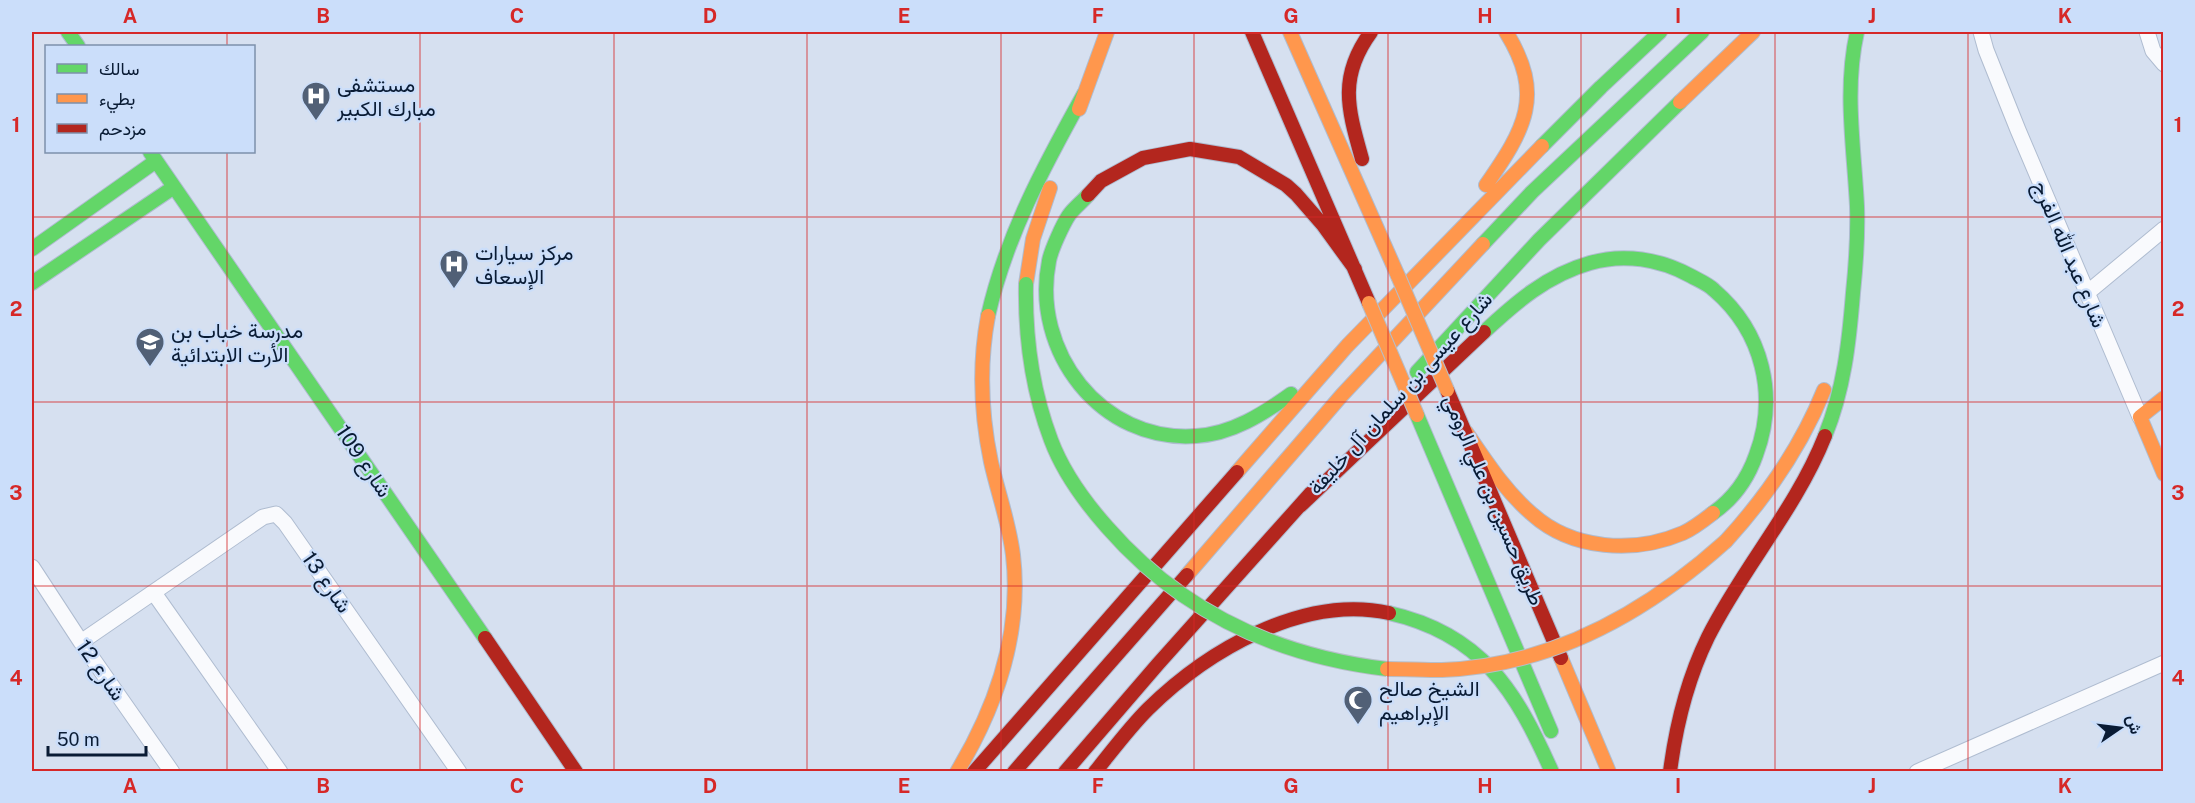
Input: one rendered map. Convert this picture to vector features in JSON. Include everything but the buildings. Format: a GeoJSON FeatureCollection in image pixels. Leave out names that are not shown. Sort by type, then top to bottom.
{"type":"FeatureCollection","features":[{"type":"Feature","properties":{"kind":"main road"},"geometry":{"type":"LineString","coordinates":[[68,32],[77,45]]}},
{"type":"Feature","properties":{"kind":"main road"},"geometry":{"type":"LineString","coordinates":[[1107,32],[1038,222],[1028,261],[1027,348],[1036,393],[1059,458],[1087,503],[1134,559],[1178,595],[1210,615],[1281,646],[1353,665],[1397,670],[1466,668],[1524,658],[1580,639],[1639,609],[1685,578],[1726,541],[1771,487],[1786,465],[1812,418],[1830,373],[1854,288]]}},
{"type":"Feature","properties":{"kind":"main road","name":"طريق حسين بن علي الرومي"},"geometry":{"type":"LineString","coordinates":[[1252,32],[1370,303],[1554,739]]}},
{"type":"Feature","properties":{"kind":"main road","name":"طريق حسين بن علي الرومي"},"geometry":{"type":"LineString","coordinates":[[1290,32],[1448,390],[1609,771]]}},
{"type":"Feature","properties":{"kind":"main road"},"geometry":{"type":"LineString","coordinates":[[1371,32],[1359,48],[1351,67],[1348,98],[1352,122],[1387,249]]}},
{"type":"Feature","properties":{"kind":"main road"},"geometry":{"type":"LineString","coordinates":[[1439,250],[1497,170],[1523,123],[1527,104],[1526,73],[1520,55],[1506,32]]}},
{"type":"Feature","properties":{"kind":"main road"},"geometry":{"type":"LineString","coordinates":[[974,771],[1347,346],[1600,87],[1660,32]]}},
{"type":"Feature","properties":{"kind":"main road","name":"شارع عيسى بن سلمان آل خليفة"},"geometry":{"type":"LineString","coordinates":[[1014,771],[1126,646],[1342,395],[1446,281],[1532,192],[1702,32]]}},
{"type":"Feature","properties":{"kind":"main road","name":"شارع عيسى بن سلمان آل خليفة"},"geometry":{"type":"LineString","coordinates":[[1065,771],[1474,308],[1632,146],[1754,32]]}},
{"type":"Feature","properties":{"kind":"main road"},"geometry":{"type":"LineString","coordinates":[[1670,771],[1681,707],[1696,663],[1718,618],[1787,512],[1820,449],[1842,385],[1854,288],[1857,210],[1850,116],[1850,79],[1857,32]]}},
{"type":"Feature","properties":{"kind":"main road"},"geometry":{"type":"LineString","coordinates":[[957,771],[978,735],[997,693],[1010,646],[1015,599],[1011,542],[988,445],[985,419],[983,354],[990,303],[1003,258],[1027,201],[1084,94]]}},
{"type":"Feature","properties":{"kind":"main road"},"geometry":{"type":"LineString","coordinates":[[1347,346],[1262,415],[1232,430],[1210,435],[1168,436],[1129,424],[1084,390],[1070,373],[1050,331],[1046,307],[1046,277],[1056,238],[1085,193],[1113,171],[1130,162],[1158,152],[1185,148],[1212,150],[1240,158],[1285,184],[1322,224],[1355,269]]}},
{"type":"Feature","properties":{"kind":"main road"},"geometry":{"type":"LineString","coordinates":[[32,249],[89,209],[153,157]]}},
{"type":"Feature","properties":{"kind":"main road","name":"شارع 109"},"geometry":{"type":"LineString","coordinates":[[153,157],[342,428],[576,771]]}},
{"type":"Feature","properties":{"kind":"main road"},"geometry":{"type":"LineString","coordinates":[[32,283],[174,187]]}},
{"type":"Feature","properties":{"kind":"main road"},"geometry":{"type":"LineString","coordinates":[[32,277],[103,226],[107,221],[107,214],[102,210],[89,209]]}},
{"type":"Feature","properties":{"kind":"main road"},"geometry":{"type":"LineString","coordinates":[[1300,506],[1515,303],[1546,281],[1580,265],[1614,258],[1633,258],[1667,264],[1699,278],[1713,287],[1738,311],[1761,356],[1767,394],[1766,414],[1759,447],[1746,477],[1727,502],[1703,522],[1689,531],[1664,540],[1611,545],[1580,540],[1558,533],[1533,515],[1516,497],[1466,432]]}},
{"type":"Feature","properties":{"kind":"main road"},"geometry":{"type":"LineString","coordinates":[[2139,417],[2163,398]]}},
{"type":"Feature","properties":{"kind":"main road","name":"شارع عبد الله الفرج"},"geometry":{"type":"LineString","coordinates":[[2139,417],[2163,474]]}},
{"type":"Feature","properties":{"kind":"main road"},"geometry":{"type":"LineString","coordinates":[[1095,771],[1146,711],[1198,668],[1251,636],[1275,625],[1293,618],[1338,608],[1377,610],[1413,619],[1445,633],[1474,653],[1500,678],[1518,705],[1552,771]]}},
{"type":"Feature","properties":{"kind":"street","name":"شارع عبد الله الفرج"},"geometry":{"type":"LineString","coordinates":[[1981,32],[2018,130],[2139,417]]}},
{"type":"Feature","properties":{"kind":"street"},"geometry":{"type":"LineString","coordinates":[[2146,32],[2153,51],[2163,64]]}},
{"type":"Feature","properties":{"kind":"street"},"geometry":{"type":"LineString","coordinates":[[2087,293],[2163,229]]}},
{"type":"Feature","properties":{"kind":"street","name":"شارع 13"},"geometry":{"type":"LineString","coordinates":[[81,642],[263,517],[271,514],[280,516],[459,771]]}},
{"type":"Feature","properties":{"kind":"street","name":"شارع 12"},"geometry":{"type":"LineString","coordinates":[[32,567],[81,642],[172,771]]}},
{"type":"Feature","properties":{"kind":"street"},"geometry":{"type":"LineString","coordinates":[[154,593],[280,771]]}},
{"type":"Feature","properties":{"kind":"street"},"geometry":{"type":"LineString","coordinates":[[1917,771],[2163,663]]}},
{"type":"Feature","properties":{"kind":"traffic: fast"},"geometry":{"type":"LineString","coordinates":[[68,32],[77,45]]}},
{"type":"Feature","properties":{"kind":"traffic: fast"},"geometry":{"type":"LineString","coordinates":[[1542,146],[1660,32]]}},
{"type":"Feature","properties":{"kind":"traffic: fast"},"geometry":{"type":"LineString","coordinates":[[1483,244],[1532,192],[1702,32]]}},
{"type":"Feature","properties":{"kind":"traffic: fast"},"geometry":{"type":"LineString","coordinates":[[1825,436],[1837,401],[1845,366],[1855,271],[1857,206],[1850,97],[1857,32]]}},
{"type":"Feature","properties":{"kind":"traffic: fast"},"geometry":{"type":"LineString","coordinates":[[988,316],[1005,258],[1028,202],[1084,94]]}},
{"type":"Feature","properties":{"kind":"traffic: fast"},"geometry":{"type":"LineString","coordinates":[[1417,372],[1539,240],[1680,102]]}},
{"type":"Feature","properties":{"kind":"traffic: fast"},"geometry":{"type":"LineString","coordinates":[[151,153],[485,638]]}},
{"type":"Feature","properties":{"kind":"traffic: fast"},"geometry":{"type":"LineString","coordinates":[[32,249],[156,161]]}},
{"type":"Feature","properties":{"kind":"traffic: fast"},"geometry":{"type":"LineString","coordinates":[[32,283],[174,187]]}},
{"type":"Feature","properties":{"kind":"traffic: fast"},"geometry":{"type":"LineString","coordinates":[[1088,195],[1069,215],[1055,244],[1049,261],[1046,295],[1051,327],[1063,358],[1080,385],[1103,407],[1130,424],[1162,434],[1196,436],[1222,431],[1247,422],[1291,394]]}},
{"type":"Feature","properties":{"kind":"traffic: fast"},"geometry":{"type":"LineString","coordinates":[[1484,332],[1546,282],[1574,268],[1603,260],[1642,259],[1667,265],[1712,288],[1731,307],[1755,345],[1762,366],[1766,410],[1763,433],[1749,472],[1733,495],[1713,513]]}},
{"type":"Feature","properties":{"kind":"traffic: fast"},"geometry":{"type":"LineString","coordinates":[[1026,284],[1031,363],[1044,421],[1068,475],[1107,527],[1166,583],[1199,606],[1234,625],[1270,641],[1307,653],[1346,663],[1387,669]]}},
{"type":"Feature","properties":{"kind":"traffic: fast"},"geometry":{"type":"LineString","coordinates":[[1417,415],[1551,731]]}},
{"type":"Feature","properties":{"kind":"traffic: fast"},"geometry":{"type":"LineString","coordinates":[[1389,613],[1449,635],[1472,651],[1492,670],[1524,716],[1552,772]]}},
{"type":"Feature","properties":{"kind":"traffic: slow"},"geometry":{"type":"LineString","coordinates":[[1079,109],[1107,32]]}},
{"type":"Feature","properties":{"kind":"traffic: slow"},"geometry":{"type":"LineString","coordinates":[[1290,32],[1398,276]]}},
{"type":"Feature","properties":{"kind":"traffic: slow"},"geometry":{"type":"LineString","coordinates":[[1486,185],[1520,129],[1525,111],[1527,93],[1525,75],[1518,54],[1506,32]]}},
{"type":"Feature","properties":{"kind":"traffic: slow"},"geometry":{"type":"LineString","coordinates":[[1680,102],[1753,32]]}},
{"type":"Feature","properties":{"kind":"traffic: slow"},"geometry":{"type":"LineString","coordinates":[[1237,472],[1347,346],[1542,146]]}},
{"type":"Feature","properties":{"kind":"traffic: slow"},"geometry":{"type":"LineString","coordinates":[[1026,284],[1033,239],[1050,188]]}},
{"type":"Feature","properties":{"kind":"traffic: slow"},"geometry":{"type":"LineString","coordinates":[[1187,575],[1342,395],[1483,244]]}},
{"type":"Feature","properties":{"kind":"traffic: slow"},"geometry":{"type":"LineString","coordinates":[[1398,276],[1447,390]]}},
{"type":"Feature","properties":{"kind":"traffic: slow"},"geometry":{"type":"LineString","coordinates":[[1369,303],[1417,415]]}},
{"type":"Feature","properties":{"kind":"traffic: slow"},"geometry":{"type":"LineString","coordinates":[[957,772],[994,695],[1010,640],[1014,612],[1013,555],[991,462],[983,407],[983,352],[988,316]]}},
{"type":"Feature","properties":{"kind":"traffic: slow"},"geometry":{"type":"LineString","coordinates":[[1726,541],[1782,470],[1805,431],[1824,390]]}},
{"type":"Feature","properties":{"kind":"traffic: slow"},"geometry":{"type":"LineString","coordinates":[[2164,398],[2140,417],[2164,474]]}},
{"type":"Feature","properties":{"kind":"traffic: slow"},"geometry":{"type":"LineString","coordinates":[[1466,432],[1496,475],[1522,505],[1548,526],[1584,541],[1624,546],[1664,540],[1687,531],[1713,513]]}},
{"type":"Feature","properties":{"kind":"traffic: slow"},"geometry":{"type":"LineString","coordinates":[[1387,669],[1442,670],[1483,666],[1522,658],[1559,646],[1595,631],[1630,612],[1663,591],[1726,541]]}},
{"type":"Feature","properties":{"kind":"traffic: slow"},"geometry":{"type":"LineString","coordinates":[[1561,658],[1609,772]]}},
{"type":"Feature","properties":{"kind":"traffic: jam"},"geometry":{"type":"LineString","coordinates":[[1252,32],[1369,303]]}},
{"type":"Feature","properties":{"kind":"traffic: jam"},"geometry":{"type":"LineString","coordinates":[[1362,159],[1350,109],[1350,79],[1361,48],[1371,32]]}},
{"type":"Feature","properties":{"kind":"traffic: jam"},"geometry":{"type":"LineString","coordinates":[[1088,195],[1101,181],[1143,158],[1190,149],[1239,157],[1286,185],[1296,194],[1323,225],[1355,269]]}},
{"type":"Feature","properties":{"kind":"traffic: jam"},"geometry":{"type":"LineString","coordinates":[[1300,506],[1484,332]]}},
{"type":"Feature","properties":{"kind":"traffic: jam"},"geometry":{"type":"LineString","coordinates":[[1447,390],[1561,658]]}},
{"type":"Feature","properties":{"kind":"traffic: jam"},"geometry":{"type":"LineString","coordinates":[[1670,772],[1683,703],[1708,637],[1737,586],[1799,488],[1825,436]]}},
{"type":"Feature","properties":{"kind":"traffic: jam"},"geometry":{"type":"LineString","coordinates":[[974,772],[1237,472]]}},
{"type":"Feature","properties":{"kind":"traffic: jam"},"geometry":{"type":"LineString","coordinates":[[1065,772],[1311,493]]}},
{"type":"Feature","properties":{"kind":"traffic: jam"},"geometry":{"type":"LineString","coordinates":[[1014,772],[1187,575]]}},
{"type":"Feature","properties":{"kind":"traffic: jam"},"geometry":{"type":"LineString","coordinates":[[1095,772],[1148,709],[1198,667],[1228,648],[1258,632],[1323,612],[1356,609],[1389,613]]}},
{"type":"Feature","properties":{"kind":"traffic: jam"},"geometry":{"type":"LineString","coordinates":[[485,638],[576,772]]}},
{"type":"Feature","properties":{"kind":"place","name":"مستشفى مبارك الكبير"},"geometry":{"type":"Point","coordinates":[316,122]}},
{"type":"Feature","properties":{"kind":"place","name":"مركز سيارات الإسعاف"},"geometry":{"type":"Point","coordinates":[454,290]}},
{"type":"Feature","properties":{"kind":"place","name":"مدرسة خباب بن الأرت الابتدائية"},"geometry":{"type":"Point","coordinates":[150,368]}},
{"type":"Feature","properties":{"kind":"place","name":"الشيخ صالح الإبراهيم"},"geometry":{"type":"Point","coordinates":[1358,726]}}]}
